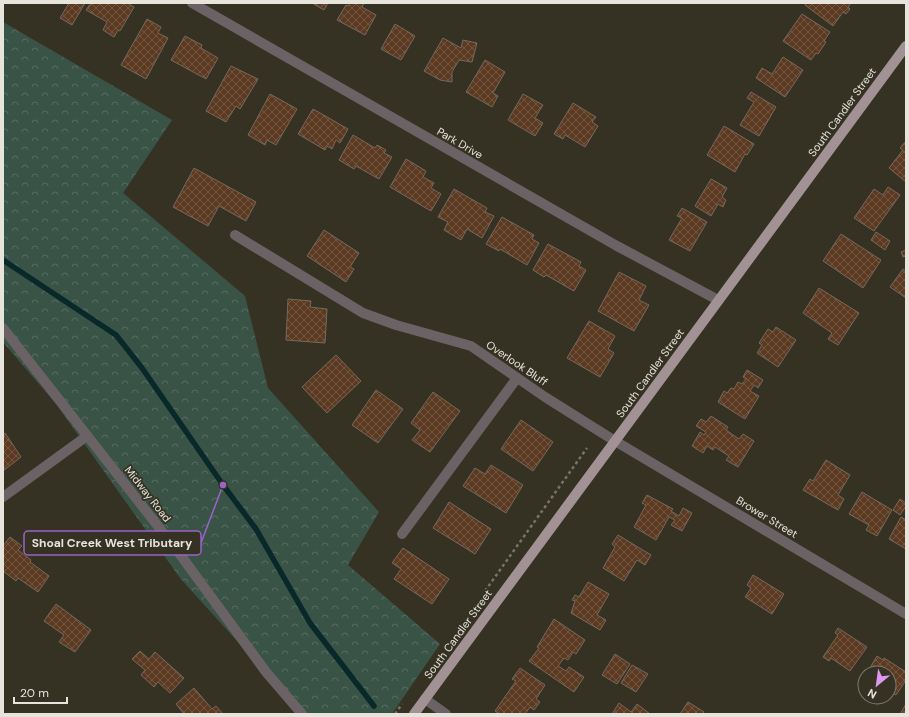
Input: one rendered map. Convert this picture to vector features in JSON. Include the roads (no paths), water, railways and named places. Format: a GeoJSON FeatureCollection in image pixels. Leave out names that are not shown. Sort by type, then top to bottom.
{"type":"FeatureCollection","features":[{"type":"Feature","properties":{"kind":"main road","name":"South Candler Street"},"geometry":{"type":"LineString","coordinates":[[414,714],[906,46]]}},
{"type":"Feature","properties":{"kind":"street","name":"Park Drive"},"geometry":{"type":"LineString","coordinates":[[192,3],[617,246],[718,300]]}},
{"type":"Feature","properties":{"kind":"street","name":"Overlook Bluff"},"geometry":{"type":"LineString","coordinates":[[235,235],[363,313],[396,325],[471,346],[517,378],[615,441]]}},
{"type":"Feature","properties":{"kind":"street","name":"Midway Road"},"geometry":{"type":"LineString","coordinates":[[3,328],[179,553],[266,672],[302,714]]}},
{"type":"Feature","properties":{"kind":"street"},"geometry":{"type":"LineString","coordinates":[[402,534],[517,378]]}},
{"type":"Feature","properties":{"kind":"street"},"geometry":{"type":"LineString","coordinates":[[3,497],[87,436]]}},
{"type":"Feature","properties":{"kind":"street","name":"Brower Street"},"geometry":{"type":"LineString","coordinates":[[615,441],[906,614]]}},
{"type":"Feature","properties":{"kind":"street"},"geometry":{"type":"LineString","coordinates":[[425,699],[446,714]]}},
{"type":"Feature","properties":{"kind":"waterway"},"geometry":{"type":"LineString","coordinates":[[3,260],[116,335],[142,368],[223,485],[256,529],[310,623],[374,706]]}},
{"type":"Feature","properties":{"kind":"place","name":"Shoal Creek West Tributary"},"geometry":{"type":"Point","coordinates":[223,485]}}]}
